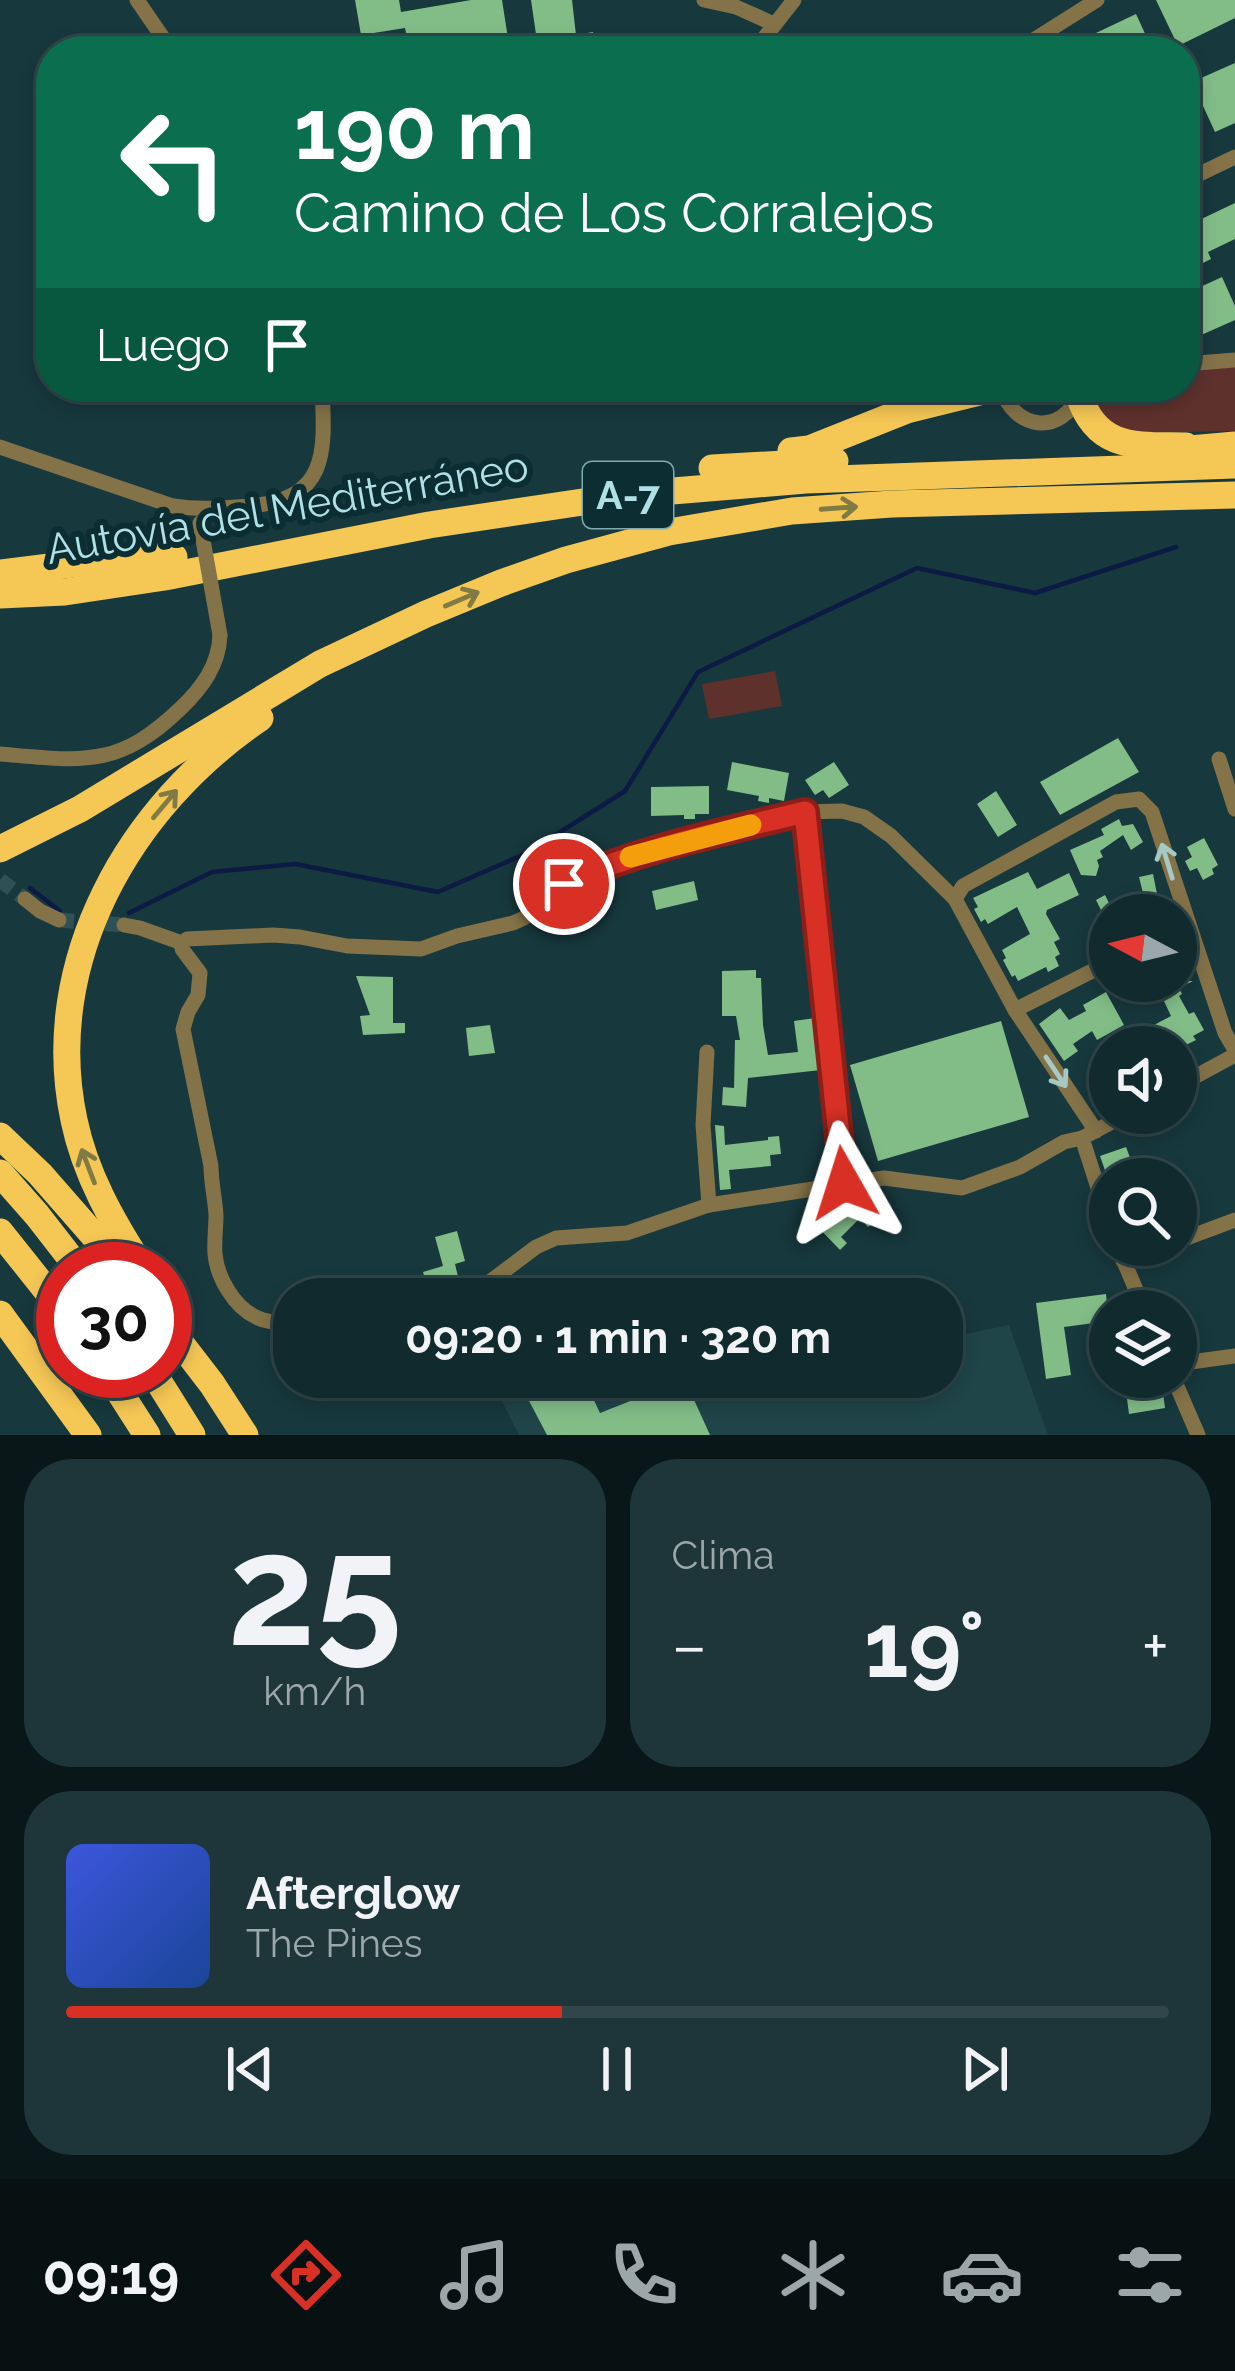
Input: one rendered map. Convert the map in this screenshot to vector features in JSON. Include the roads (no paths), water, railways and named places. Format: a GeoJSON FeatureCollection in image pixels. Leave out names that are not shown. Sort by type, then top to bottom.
{"type":"FeatureCollection","features":[{"type":"Feature","properties":{"kind":"highway"},"geometry":{"type":"LineString","coordinates":[[725,467],[753,457],[809,449],[939,402]]}},
{"type":"Feature","properties":{"kind":"highway"},"geometry":{"type":"LineString","coordinates":[[1083,402],[1095,427],[1111,439],[1228,452]]}},
{"type":"Feature","properties":{"kind":"highway"},"geometry":{"type":"LineString","coordinates":[[29,592],[174,557],[606,479],[860,460],[1228,452]]}},
{"type":"Feature","properties":{"kind":"highway","name":"Autovía del Mediterráneo"},"geometry":{"type":"LineString","coordinates":[[0,595],[65,592],[165,577],[429,525],[637,494],[1228,452]]}},
{"type":"Feature","properties":{"kind":"highway","name":"A-7"},"geometry":{"type":"LineString","coordinates":[[0,849],[80,809],[320,664],[426,614],[566,560],[668,532],[792,511],[1235,495]]}},
{"type":"Feature","properties":{"kind":"highway"},"geometry":{"type":"LineString","coordinates":[[0,573],[137,556],[174,557]]}},
{"type":"Feature","properties":{"kind":"highway"},"geometry":{"type":"LineString","coordinates":[[127,1242],[85,1162],[67,1077],[70,996],[84,942],[105,890],[127,853],[181,785],[248,726],[356,649]]}},
{"type":"Feature","properties":{"kind":"highway"},"geometry":{"type":"LineString","coordinates":[[0,1136],[99,1242]]}},
{"type":"Feature","properties":{"kind":"highway"},"geometry":{"type":"LineString","coordinates":[[0,1173],[58,1242]]}},
{"type":"Feature","properties":{"kind":"highway"},"geometry":{"type":"LineString","coordinates":[[0,1232],[36,1277]]}},
{"type":"Feature","properties":{"kind":"highway"},"geometry":{"type":"LineString","coordinates":[[0,1314],[88,1435]]}},
{"type":"Feature","properties":{"kind":"highway"},"geometry":{"type":"LineString","coordinates":[[192,1345],[212,1384]]}},
{"type":"Feature","properties":{"kind":"highway"},"geometry":{"type":"LineString","coordinates":[[192,1358],[245,1435]]}},
{"type":"Feature","properties":{"kind":"highway"},"geometry":{"type":"LineString","coordinates":[[123,1398],[147,1435]]}},
{"type":"Feature","properties":{"kind":"highway"},"geometry":{"type":"LineString","coordinates":[[169,1398],[192,1435]]}},
{"type":"Feature","properties":{"kind":"street"},"geometry":{"type":"LineString","coordinates":[[136,0],[161,36]]}},
{"type":"Feature","properties":{"kind":"street"},"geometry":{"type":"LineString","coordinates":[[704,0],[735,4],[774,25]]}},
{"type":"Feature","properties":{"kind":"street"},"geometry":{"type":"LineString","coordinates":[[766,36],[794,0]]}},
{"type":"Feature","properties":{"kind":"street"},"geometry":{"type":"LineString","coordinates":[[1039,36],[1094,1]]}},
{"type":"Feature","properties":{"kind":"street"},"geometry":{"type":"LineString","coordinates":[[1200,174],[1235,157]]}},
{"type":"Feature","properties":{"kind":"street"},"geometry":{"type":"LineString","coordinates":[[1200,363],[1235,360]]}},
{"type":"Feature","properties":{"kind":"street"},"geometry":{"type":"LineString","coordinates":[[0,447],[200,517],[288,499],[308,486],[323,453],[322,402]]}},
{"type":"Feature","properties":{"kind":"street"},"geometry":{"type":"LineString","coordinates":[[1006,402],[1016,415],[1042,423],[1064,416],[1073,402]]}},
{"type":"Feature","properties":{"kind":"street"},"geometry":{"type":"LineString","coordinates":[[0,754],[89,759],[125,751],[160,728],[202,688],[220,635],[200,517]]}},
{"type":"Feature","properties":{"kind":"street"},"geometry":{"type":"LineString","coordinates":[[1220,759],[1235,809]]}},
{"type":"Feature","properties":{"kind":"street"},"geometry":{"type":"LineString","coordinates":[[955,898],[963,886],[1116,802],[1139,799],[1152,812],[1173,894]]}},
{"type":"Feature","properties":{"kind":"street"},"geometry":{"type":"LineString","coordinates":[[124,925],[182,943],[192,938],[273,935],[347,946],[421,949],[524,918],[564,884],[602,866],[805,812],[842,811],[864,817],[891,836],[955,898],[1089,1135],[1094,1158]]}},
{"type":"Feature","properties":{"kind":"street"},"geometry":{"type":"LineString","coordinates":[[805,812],[844,1183]]}},
{"type":"Feature","properties":{"kind":"street"},"geometry":{"type":"LineString","coordinates":[[25,899],[59,920]]}},
{"type":"Feature","properties":{"kind":"street"},"geometry":{"type":"LineString","coordinates":[[182,943],[182,950],[200,973],[198,995],[183,1029],[212,1166],[215,1257],[222,1279],[242,1308],[255,1317],[273,1320]]}},
{"type":"Feature","properties":{"kind":"street"},"geometry":{"type":"LineString","coordinates":[[1197,965],[1235,1052],[1197,1075]]}},
{"type":"Feature","properties":{"kind":"street"},"geometry":{"type":"LineString","coordinates":[[1015,1010],[1089,973]]}},
{"type":"Feature","properties":{"kind":"street"},"geometry":{"type":"LineString","coordinates":[[707,1052],[703,1125],[709,1205]]}},
{"type":"Feature","properties":{"kind":"street"},"geometry":{"type":"LineString","coordinates":[[494,1278],[549,1240],[638,1231],[709,1205],[844,1183],[884,1178],[962,1188],[1089,1135]]}},
{"type":"Feature","properties":{"kind":"street"},"geometry":{"type":"LineString","coordinates":[[1197,1234],[1235,1220]]}},
{"type":"Feature","properties":{"kind":"street"},"geometry":{"type":"LineString","coordinates":[[1197,1362],[1235,1357]]}},
{"type":"Feature","properties":{"kind":"street"},"geometry":{"type":"LineString","coordinates":[[1182,1398],[1198,1435]]}},
{"type":"Feature","properties":{"kind":"waterway"},"geometry":{"type":"LineString","coordinates":[[129,913],[212,872],[295,864],[438,892],[527,853],[625,791],[698,672],[917,568],[1035,593],[1176,547]]}},
{"type":"Feature","properties":{"kind":"waterway"},"geometry":{"type":"LineString","coordinates":[[30,888],[60,911]]}},
{"type":"Feature","properties":{"kind":"tunnel"},"geometry":{"type":"LineString","coordinates":[[0,880],[25,899]]}},
{"type":"Feature","properties":{"kind":"tunnel"},"geometry":{"type":"LineString","coordinates":[[59,920],[124,925]]}}]}
